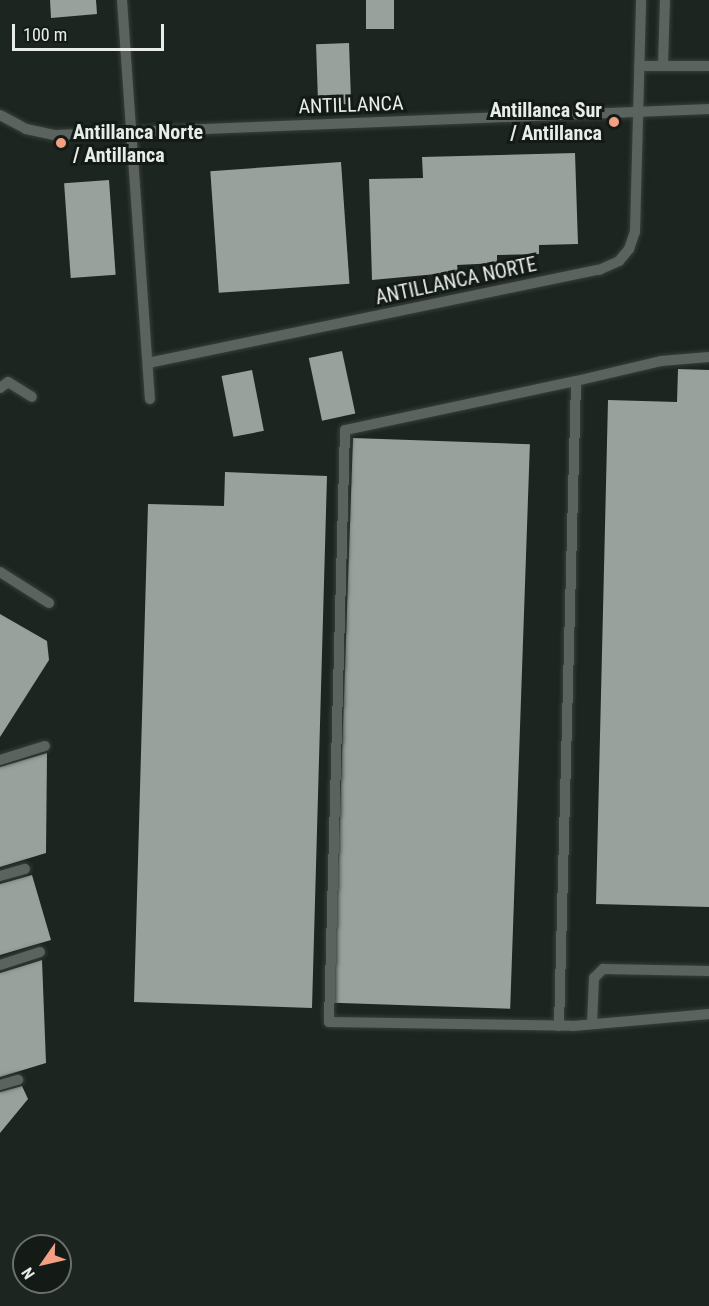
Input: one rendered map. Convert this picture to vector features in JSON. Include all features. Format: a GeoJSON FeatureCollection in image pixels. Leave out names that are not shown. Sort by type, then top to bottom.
{"type":"FeatureCollection","features":[{"type":"Feature","properties":{"kind":"street"},"geometry":{"type":"LineString","coordinates":[[122,0],[150,399]]}},
{"type":"Feature","properties":{"kind":"street","name":"ANTILLANCA NORTE"},"geometry":{"type":"LineString","coordinates":[[148,363],[613,265],[629,249],[635,231],[641,0]]}},
{"type":"Feature","properties":{"kind":"street"},"geometry":{"type":"LineString","coordinates":[[663,66],[664,0]]}},
{"type":"Feature","properties":{"kind":"street"},"geometry":{"type":"LineString","coordinates":[[639,66],[709,66]]}},
{"type":"Feature","properties":{"kind":"street","name":"ANTILLANCA"},"geometry":{"type":"LineString","coordinates":[[0,115],[26,129],[45,134],[709,109]]}},
{"type":"Feature","properties":{"kind":"street"},"geometry":{"type":"LineString","coordinates":[[709,357],[661,361],[345,430],[329,1022],[559,1026],[709,1014]]}},
{"type":"Feature","properties":{"kind":"street"},"geometry":{"type":"LineString","coordinates":[[559,1026],[576,381]]}},
{"type":"Feature","properties":{"kind":"street"},"geometry":{"type":"LineString","coordinates":[[0,388],[8,382],[32,397]]}},
{"type":"Feature","properties":{"kind":"street"},"geometry":{"type":"LineString","coordinates":[[0,572],[49,603]]}},
{"type":"Feature","properties":{"kind":"street"},"geometry":{"type":"LineString","coordinates":[[0,760],[45,746]]}},
{"type":"Feature","properties":{"kind":"street"},"geometry":{"type":"LineString","coordinates":[[0,876],[25,869]]}},
{"type":"Feature","properties":{"kind":"street"},"geometry":{"type":"LineString","coordinates":[[0,965],[40,952]]}},
{"type":"Feature","properties":{"kind":"street"},"geometry":{"type":"LineString","coordinates":[[592,1024],[594,982],[603,969],[709,971]]}},
{"type":"Feature","properties":{"kind":"street"},"geometry":{"type":"LineString","coordinates":[[0,1085],[18,1080]]}},
{"type":"Feature","properties":{"kind":"building"},"geometry":{"type":"Polygon","coordinates":[[[50,0],[96,0],[97,14],[51,18],[50,0]]]}},
{"type":"Feature","properties":{"kind":"building"},"geometry":{"type":"Polygon","coordinates":[[[366,0],[394,0],[394,29],[366,29],[366,0]]]}},
{"type":"Feature","properties":{"kind":"building"},"geometry":{"type":"Polygon","coordinates":[[[349,43],[351,104],[318,105],[316,44],[349,43]]]}},
{"type":"Feature","properties":{"kind":"building"},"geometry":{"type":"Polygon","coordinates":[[[575,153],[578,244],[539,245],[539,254],[497,255],[497,263],[457,265],[458,272],[372,280],[369,179],[423,178],[422,157],[575,153]]]}},
{"type":"Feature","properties":{"kind":"building"},"geometry":{"type":"Polygon","coordinates":[[[341,162],[350,284],[219,293],[210,171],[341,162]]]}},
{"type":"Feature","properties":{"kind":"building"},"geometry":{"type":"Polygon","coordinates":[[[109,180],[116,275],[71,278],[64,183],[109,180]]]}},
{"type":"Feature","properties":{"kind":"building"},"geometry":{"type":"Polygon","coordinates":[[[342,351],[355,414],[322,421],[309,358],[342,351]]]}},
{"type":"Feature","properties":{"kind":"building"},"geometry":{"type":"Polygon","coordinates":[[[678,369],[709,370],[709,907],[596,904],[608,400],[677,402],[678,369]]]}},
{"type":"Feature","properties":{"kind":"building"},"geometry":{"type":"Polygon","coordinates":[[[252,370],[264,431],[233,437],[222,376],[252,370]]]}},
{"type":"Feature","properties":{"kind":"building"},"geometry":{"type":"Polygon","coordinates":[[[353,438],[530,444],[510,1009],[333,1003],[353,438]]]}},
{"type":"Feature","properties":{"kind":"building"},"geometry":{"type":"Polygon","coordinates":[[[225,472],[327,476],[312,1008],[134,1002],[148,504],[224,506],[225,472]]]}},
{"type":"Feature","properties":{"kind":"building"},"geometry":{"type":"Polygon","coordinates":[[[0,614],[47,641],[49,660],[0,737],[0,614]]]}},
{"type":"Feature","properties":{"kind":"building"},"geometry":{"type":"Polygon","coordinates":[[[47,753],[46,853],[0,867],[0,767],[47,753]]]}},
{"type":"Feature","properties":{"kind":"building"},"geometry":{"type":"Polygon","coordinates":[[[32,875],[51,940],[0,955],[0,884],[32,875]]]}},
{"type":"Feature","properties":{"kind":"building"},"geometry":{"type":"Polygon","coordinates":[[[42,960],[46,1063],[0,1077],[0,973],[42,960]]]}},
{"type":"Feature","properties":{"kind":"building"},"geometry":{"type":"Polygon","coordinates":[[[22,1086],[28,1099],[0,1133],[0,1092],[22,1086]]]}},
{"type":"Feature","properties":{"kind":"place","name":"Antillanca Sur / Antillanca"},"geometry":{"type":"Point","coordinates":[614,122]}},
{"type":"Feature","properties":{"kind":"place","name":"Antillanca Norte / Antillanca"},"geometry":{"type":"Point","coordinates":[61,143]}}]}
